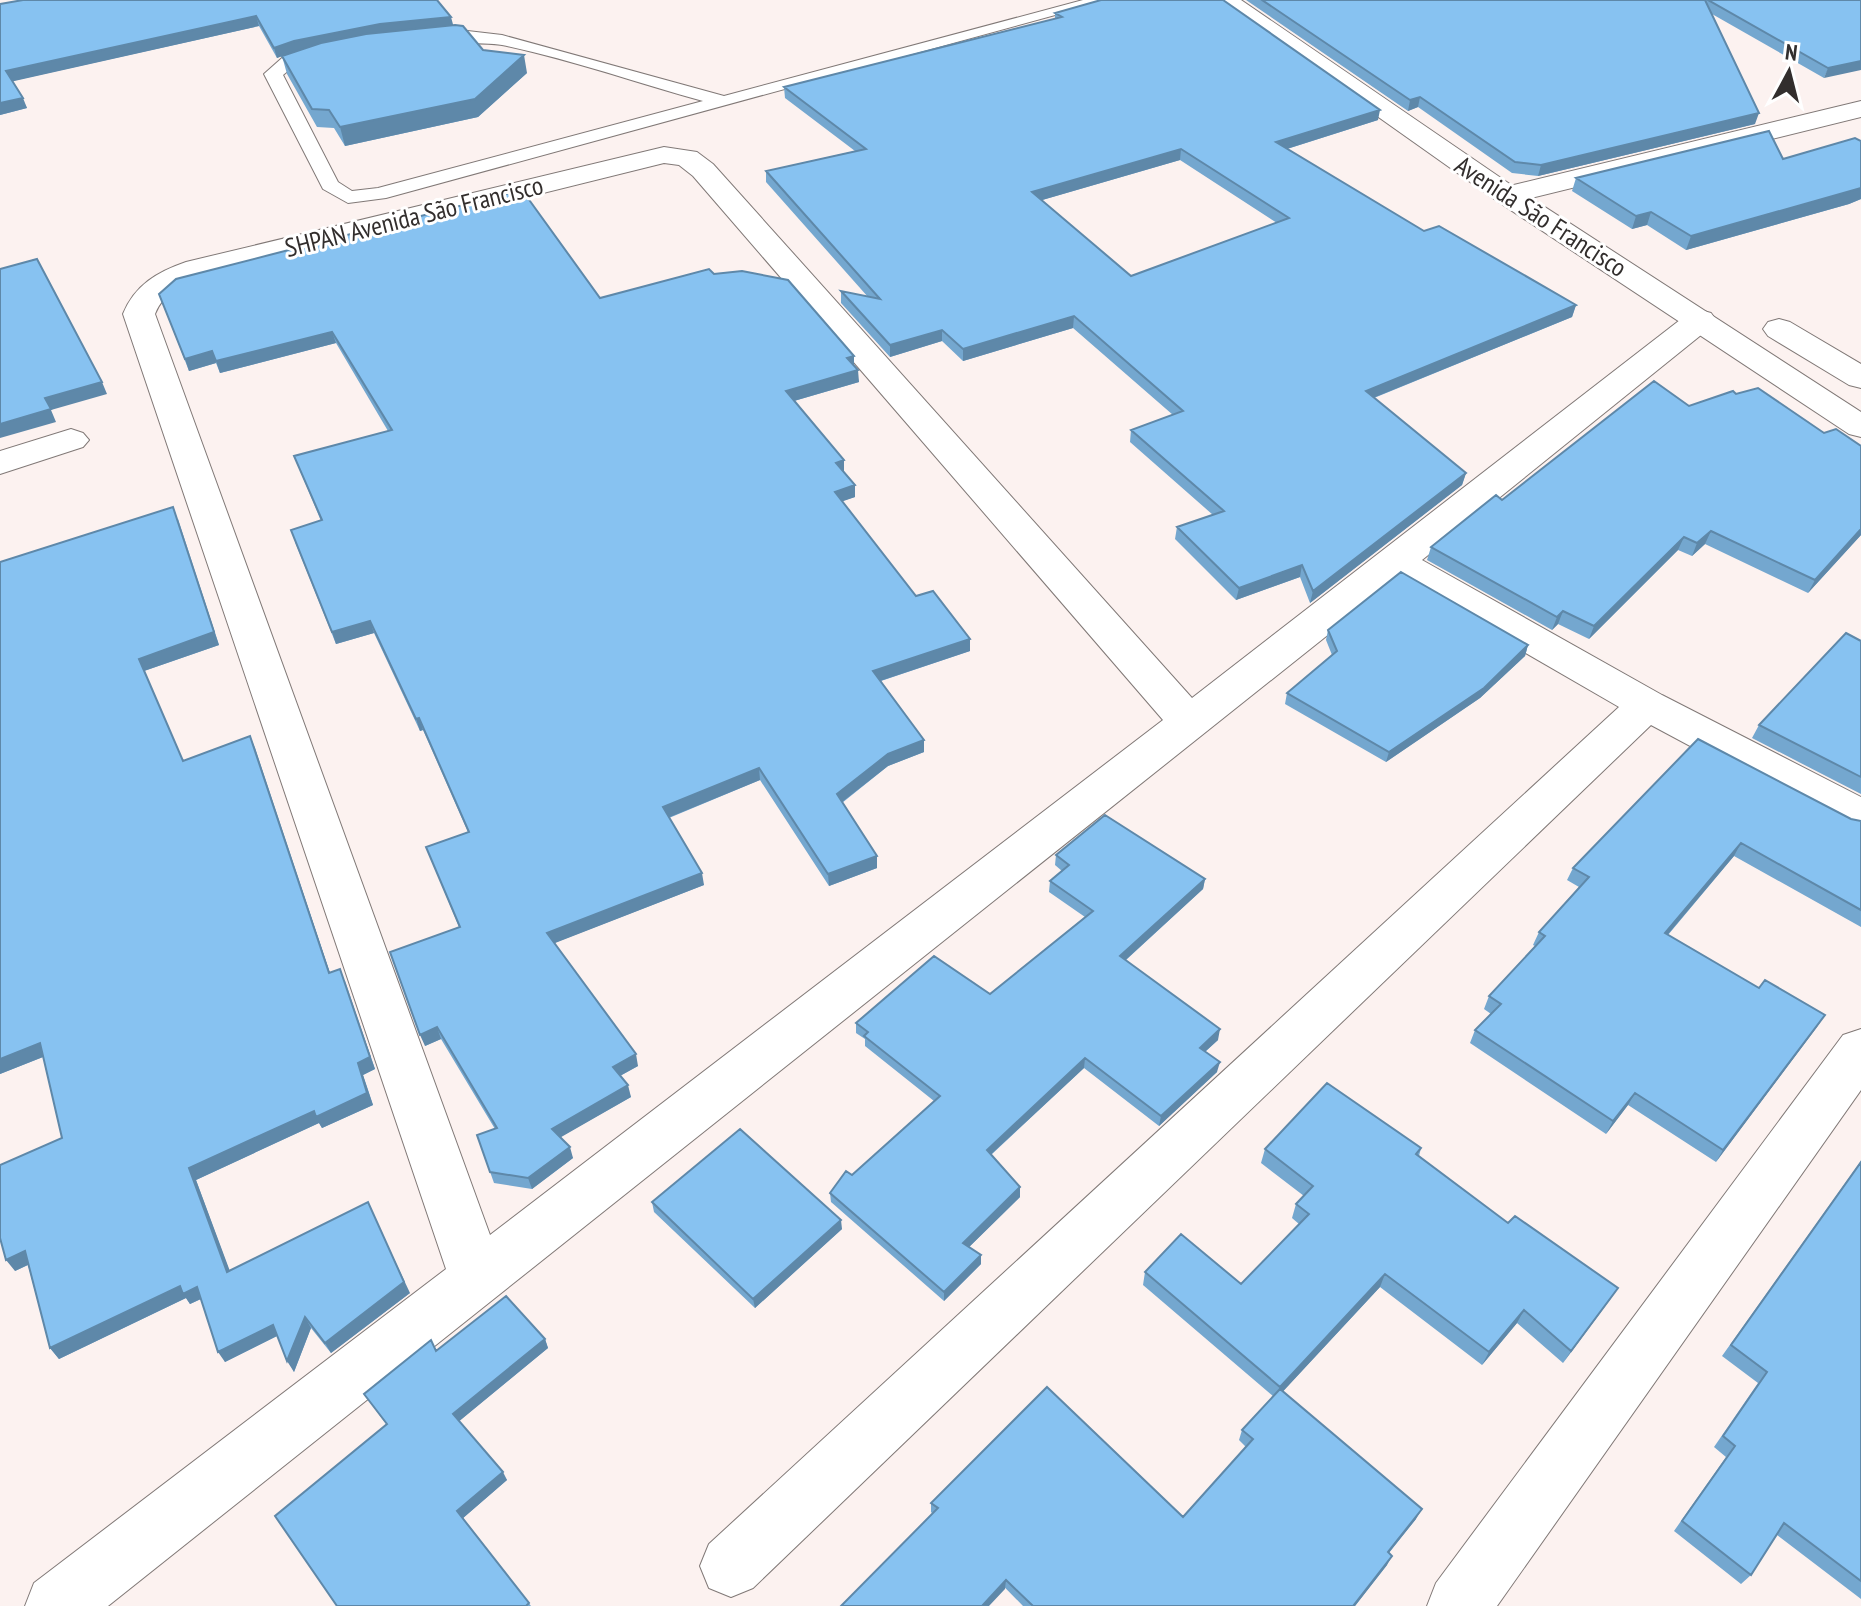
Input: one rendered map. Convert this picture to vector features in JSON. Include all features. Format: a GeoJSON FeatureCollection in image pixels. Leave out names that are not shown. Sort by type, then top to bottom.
{"type":"FeatureCollection","features":[{"type":"Feature","properties":{"kind":"street","name":"Avenida São Francisco"},"geometry":{"type":"LineString","coordinates":[[1225,0],[1507,195],[1861,427]]}},
{"type":"Feature","properties":{"kind":"street"},"geometry":{"type":"LineString","coordinates":[[1507,195],[1861,109]]}},
{"type":"Feature","properties":{"kind":"street","name":"SHPAN Avenida São Francisco"},"geometry":{"type":"LineString","coordinates":[[477,1277],[139,314],[143,300],[157,288],[174,277],[197,269],[664,155],[687,158],[703,170],[1188,721]]}},
{"type":"Feature","properties":{"kind":"street"},"geometry":{"type":"LineString","coordinates":[[57,1606],[1396,561],[1700,320]]}},
{"type":"Feature","properties":{"kind":"street"},"geometry":{"type":"LineString","coordinates":[[1779,329],[1861,378]]}},
{"type":"Feature","properties":{"kind":"street"},"geometry":{"type":"LineString","coordinates":[[0,463],[71,440]]}},
{"type":"Feature","properties":{"kind":"street"},"geometry":{"type":"LineString","coordinates":[[1396,561],[1647,705],[1861,817]]}},
{"type":"Feature","properties":{"kind":"street"},"geometry":{"type":"LineString","coordinates":[[731,1566],[1647,705]]}},
{"type":"Feature","properties":{"kind":"street"},"geometry":{"type":"LineString","coordinates":[[1459,1606],[1861,1050]]}},
{"type":"Feature","properties":{"kind":"lane"},"geometry":{"type":"LineString","coordinates":[[340,50],[288,62],[273,74],[330,185],[348,197],[379,194],[1102,0]]}},
{"type":"Feature","properties":{"kind":"lane"},"geometry":{"type":"LineString","coordinates":[[413,39],[459,35],[502,40],[726,102]]}},
{"type":"Feature","properties":{"kind":"building"},"geometry":{"type":"Polygon","coordinates":[[[23,0],[437,0],[451,17],[380,24],[294,41],[274,48],[256,16],[6,71],[23,98],[0,103],[0,4],[23,0]]]}},
{"type":"Feature","properties":{"kind":"building"},"geometry":{"type":"Polygon","coordinates":[[[1101,0],[1223,0],[1380,110],[1276,142],[1424,231],[1439,226],[1576,305],[1366,391],[1466,473],[1313,591],[1302,565],[1239,588],[1177,527],[1224,511],[1131,430],[1183,411],[1074,316],[963,349],[942,330],[890,345],[841,291],[880,299],[766,171],[866,149],[784,87],[1062,17],[1055,13],[1101,0]],[[1181,149],[1032,192],[1131,276],[1289,218],[1181,149]]]}},
{"type":"Feature","properties":{"kind":"building"},"geometry":{"type":"Polygon","coordinates":[[[1262,0],[1705,0],[1759,113],[1541,165],[1515,162],[1420,97],[1410,100],[1262,0]]]}},
{"type":"Feature","properties":{"kind":"building"},"geometry":{"type":"Polygon","coordinates":[[[1708,0],[1861,0],[1861,61],[1828,68],[1708,0]]]}},
{"type":"Feature","properties":{"kind":"building"},"geometry":{"type":"Polygon","coordinates":[[[463,26],[483,50],[524,55],[475,99],[340,127],[329,110],[312,109],[282,56],[321,43],[366,34],[463,26]]]}},
{"type":"Feature","properties":{"kind":"building"},"geometry":{"type":"Polygon","coordinates":[[[1769,131],[1783,159],[1855,138],[1861,141],[1861,188],[1691,236],[1651,212],[1636,216],[1576,178],[1769,131]]]}},
{"type":"Feature","properties":{"kind":"building"},"geometry":{"type":"Polygon","coordinates":[[[522,190],[600,298],[709,269],[714,274],[742,271],[788,280],[854,356],[847,358],[858,370],[786,391],[844,460],[836,463],[855,485],[835,492],[916,596],[933,591],[970,639],[873,671],[924,740],[888,754],[837,794],[877,856],[828,874],[759,768],[663,807],[702,873],[547,933],[636,1054],[613,1067],[628,1085],[552,1129],[570,1147],[528,1178],[490,1172],[477,1135],[497,1128],[437,1027],[420,1035],[390,952],[460,927],[426,847],[469,832],[419,718],[416,719],[370,621],[332,632],[291,530],[322,520],[294,456],[392,430],[332,332],[216,361],[212,351],[185,359],[159,294],[176,279],[522,190]]]}},
{"type":"Feature","properties":{"kind":"building"},"geometry":{"type":"Polygon","coordinates":[[[37,259],[102,382],[45,398],[51,409],[0,424],[0,269],[37,259]]]}},
{"type":"Feature","properties":{"kind":"building"},"geometry":{"type":"Polygon","coordinates":[[[1654,381],[1689,406],[1733,391],[1736,394],[1758,388],[1824,433],[1836,429],[1861,446],[1861,529],[1815,580],[1711,531],[1697,543],[1684,537],[1594,626],[1563,611],[1557,617],[1431,547],[1496,495],[1502,500],[1654,381]]]}},
{"type":"Feature","properties":{"kind":"building"},"geometry":{"type":"Polygon","coordinates":[[[173,507],[214,632],[139,659],[183,761],[250,736],[329,973],[340,969],[370,1057],[358,1063],[367,1093],[316,1117],[314,1111],[189,1168],[227,1272],[368,1202],[404,1282],[325,1343],[305,1317],[287,1361],[273,1325],[218,1352],[197,1287],[183,1294],[180,1286],[50,1348],[25,1251],[6,1260],[0,1238],[0,1165],[62,1138],[40,1043],[0,1059],[0,562],[173,507]]]}},
{"type":"Feature","properties":{"kind":"building"},"geometry":{"type":"Polygon","coordinates":[[[1401,572],[1528,645],[1484,688],[1389,752],[1287,693],[1337,651],[1328,630],[1401,572]]]}},
{"type":"Feature","properties":{"kind":"building"},"geometry":{"type":"Polygon","coordinates":[[[1846,633],[1861,641],[1861,777],[1759,725],[1846,633]]]}},
{"type":"Feature","properties":{"kind":"building"},"geometry":{"type":"Polygon","coordinates":[[[1698,739],[1851,819],[1861,821],[1861,910],[1741,843],[1665,933],[1759,988],[1765,980],[1825,1015],[1723,1150],[1635,1093],[1613,1121],[1475,1030],[1501,1004],[1489,996],[1545,936],[1539,932],[1589,877],[1573,868],[1698,739]]]}},
{"type":"Feature","properties":{"kind":"building"},"geometry":{"type":"Polygon","coordinates":[[[1105,815],[1205,879],[1120,956],[1220,1029],[1200,1048],[1220,1062],[1161,1116],[1085,1058],[987,1150],[1020,1187],[963,1243],[981,1255],[944,1292],[830,1193],[846,1171],[852,1175],[940,1096],[864,1036],[868,1032],[856,1023],[934,956],[990,994],[1093,911],[1050,881],[1069,865],[1056,855],[1105,815]]]}},
{"type":"Feature","properties":{"kind":"building"},"geometry":{"type":"Polygon","coordinates":[[[1327,1083],[1421,1148],[1416,1154],[1508,1223],[1515,1216],[1618,1288],[1571,1351],[1524,1310],[1489,1352],[1385,1274],[1280,1387],[1145,1272],[1181,1234],[1241,1284],[1309,1214],[1296,1204],[1313,1186],[1265,1149],[1327,1083]]]}},
{"type":"Feature","properties":{"kind":"building"},"geometry":{"type":"Polygon","coordinates":[[[740,1129],[841,1220],[753,1299],[652,1202],[740,1129]]]}},
{"type":"Feature","properties":{"kind":"building"},"geometry":{"type":"Polygon","coordinates":[[[1861,1162],[1861,1581],[1784,1523],[1751,1575],[1682,1521],[1735,1446],[1723,1436],[1767,1372],[1731,1345],[1861,1162]]]}},
{"type":"Feature","properties":{"kind":"building"},"geometry":{"type":"Polygon","coordinates":[[[506,1296],[545,1339],[453,1414],[503,1472],[457,1511],[529,1603],[526,1606],[337,1606],[275,1516],[387,1424],[364,1394],[431,1340],[436,1351],[506,1296]]]}},
{"type":"Feature","properties":{"kind":"building"},"geometry":{"type":"Polygon","coordinates":[[[1047,1387],[1183,1517],[1253,1439],[1242,1430],[1280,1389],[1422,1509],[1388,1552],[1392,1556],[1353,1606],[1033,1606],[1006,1580],[982,1606],[841,1606],[938,1508],[931,1503],[1047,1387]]]}}]}
